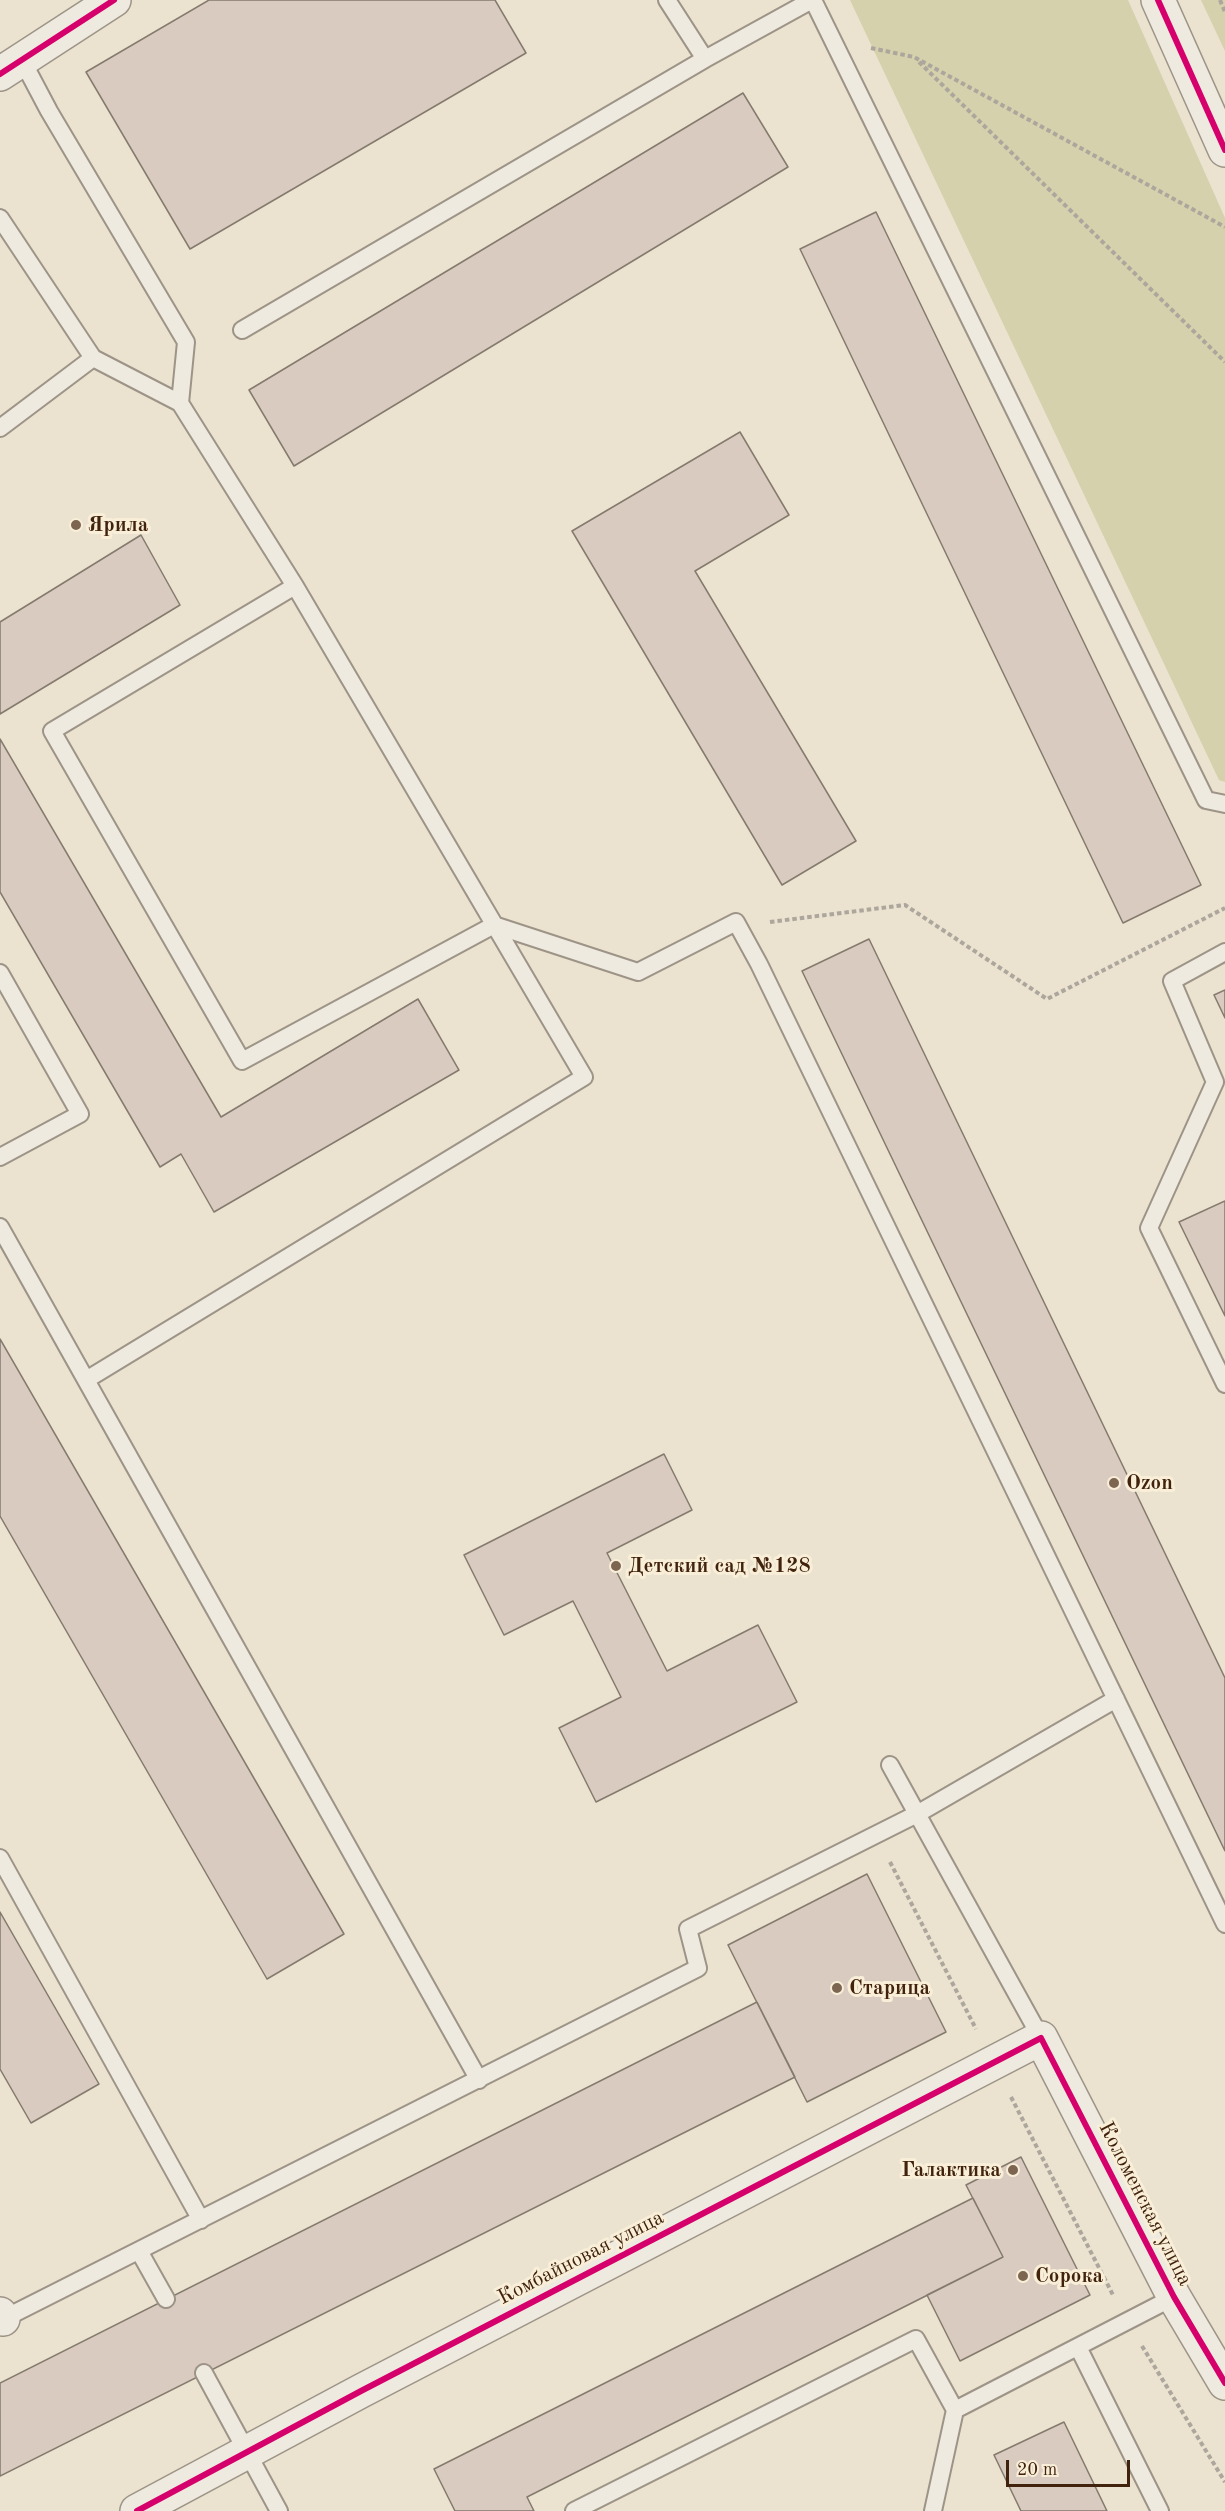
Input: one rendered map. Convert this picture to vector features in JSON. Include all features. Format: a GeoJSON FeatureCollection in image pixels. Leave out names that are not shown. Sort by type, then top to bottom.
{"type":"FeatureCollection","features":[{"type":"Feature","properties":{"kind":"street"},"geometry":{"type":"LineString","coordinates":[[11,67],[114,0]]}},
{"type":"Feature","properties":{"kind":"street"},"geometry":{"type":"LineString","coordinates":[[1158,0],[1225,150]]}},
{"type":"Feature","properties":{"kind":"street","name":"Комбайновая улица"},"geometry":{"type":"LineString","coordinates":[[151,2507],[371,2386],[1041,2038]]}},
{"type":"Feature","properties":{"kind":"street","name":"Коломенская улица"},"geometry":{"type":"LineString","coordinates":[[1041,2038],[1174,2297],[1225,2383]]}},
{"type":"Feature","properties":{"kind":"lane"},"geometry":{"type":"LineString","coordinates":[[667,0],[705,58]]}},
{"type":"Feature","properties":{"kind":"lane"},"geometry":{"type":"LineString","coordinates":[[242,330],[705,58],[812,0],[1206,800],[1225,804]]}},
{"type":"Feature","properties":{"kind":"lane"},"geometry":{"type":"LineString","coordinates":[[11,67],[49,111],[186,342],[180,403]]}},
{"type":"Feature","properties":{"kind":"lane"},"geometry":{"type":"LineString","coordinates":[[0,218],[93,358],[180,403],[295,586],[584,1077],[86,1380]]}},
{"type":"Feature","properties":{"kind":"lane"},"geometry":{"type":"LineString","coordinates":[[0,428],[93,358]]}},
{"type":"Feature","properties":{"kind":"lane"},"geometry":{"type":"LineString","coordinates":[[295,586],[52,731],[242,1061],[494,925],[638,972],[736,922],[764,975],[1225,1924]]}},
{"type":"Feature","properties":{"kind":"lane"},"geometry":{"type":"LineString","coordinates":[[1225,952],[1172,981],[1215,1082],[1149,1228],[1225,1383]]}},
{"type":"Feature","properties":{"kind":"lane"},"geometry":{"type":"LineString","coordinates":[[0,973],[80,1114],[0,1158]]}},
{"type":"Feature","properties":{"kind":"lane"},"geometry":{"type":"LineString","coordinates":[[0,1227],[479,2080]]}},
{"type":"Feature","properties":{"kind":"lane"},"geometry":{"type":"LineString","coordinates":[[1,2317],[201,2220],[698,1968],[688,1929],[917,1814],[1116,1699]]}},
{"type":"Feature","properties":{"kind":"lane"},"geometry":{"type":"LineString","coordinates":[[891,1765],[1041,2038]]}},
{"type":"Feature","properties":{"kind":"lane"},"geometry":{"type":"LineString","coordinates":[[0,1858],[201,2220]]}},
{"type":"Feature","properties":{"kind":"lane"},"geometry":{"type":"LineString","coordinates":[[139,2251],[166,2299]]}},
{"type":"Feature","properties":{"kind":"lane"},"geometry":{"type":"LineString","coordinates":[[954,2410],[1174,2297]]}},
{"type":"Feature","properties":{"kind":"lane"},"geometry":{"type":"LineString","coordinates":[[574,2511],[916,2339],[954,2410],[933,2511]]}},
{"type":"Feature","properties":{"kind":"lane"},"geometry":{"type":"LineString","coordinates":[[1078,2347],[1160,2511]]}},
{"type":"Feature","properties":{"kind":"lane"},"geometry":{"type":"LineString","coordinates":[[204,2373],[249,2452],[279,2511]]}},
{"type":"Feature","properties":{"kind":"path"},"geometry":{"type":"LineString","coordinates":[[1220,0],[1225,12]]}},
{"type":"Feature","properties":{"kind":"path"},"geometry":{"type":"LineString","coordinates":[[832,40],[914,57],[1225,227]]}},
{"type":"Feature","properties":{"kind":"path"},"geometry":{"type":"LineString","coordinates":[[914,57],[1225,362]]}},
{"type":"Feature","properties":{"kind":"path"},"geometry":{"type":"LineString","coordinates":[[738,926],[905,905],[1047,999],[1225,908]]}},
{"type":"Feature","properties":{"kind":"path"},"geometry":{"type":"LineString","coordinates":[[876,1834],[1127,2321],[1225,2482]]}},
{"type":"Feature","properties":{"kind":"shaded area"},"geometry":{"type":"Polygon","coordinates":[[[850,0],[1128,0],[1225,218],[1225,782],[1219,780],[850,0]]]}},
{"type":"Feature","properties":{"kind":"shaded area"},"geometry":{"type":"Polygon","coordinates":[[[1201,0],[1225,0],[1225,51],[1201,0]]]}},
{"type":"Feature","properties":{"kind":"building"},"geometry":{"type":"Polygon","coordinates":[[[209,0],[495,0],[526,53],[190,249],[86,72],[209,0]]]}},
{"type":"Feature","properties":{"kind":"building"},"geometry":{"type":"Polygon","coordinates":[[[743,93],[788,167],[294,466],[249,390],[743,93]]]}},
{"type":"Feature","properties":{"kind":"building"},"geometry":{"type":"Polygon","coordinates":[[[876,212],[1201,885],[1123,923],[800,249],[876,212]]]}},
{"type":"Feature","properties":{"kind":"building"},"geometry":{"type":"Polygon","coordinates":[[[740,432],[789,515],[695,571],[856,841],[782,885],[572,531],[740,432]]]}},
{"type":"Feature","properties":{"kind":"building"},"geometry":{"type":"Polygon","coordinates":[[[141,535],[180,605],[0,714],[0,622],[141,535]]]}},
{"type":"Feature","properties":{"kind":"building"},"geometry":{"type":"Polygon","coordinates":[[[0,739],[221,1117],[418,999],[459,1070],[214,1212],[181,1154],[160,1167],[0,892],[0,739]]]}},
{"type":"Feature","properties":{"kind":"building"},"geometry":{"type":"Polygon","coordinates":[[[869,939],[1225,1678],[1225,1851],[802,971],[869,939]]]}},
{"type":"Feature","properties":{"kind":"building"},"geometry":{"type":"Polygon","coordinates":[[[1225,990],[1225,1018],[1214,995],[1225,990]]]}},
{"type":"Feature","properties":{"kind":"building"},"geometry":{"type":"Polygon","coordinates":[[[1225,1201],[1225,1316],[1179,1222],[1225,1201]]]}},
{"type":"Feature","properties":{"kind":"building"},"geometry":{"type":"Polygon","coordinates":[[[0,1339],[344,1934],[267,1979],[0,1516],[0,1339]]]}},
{"type":"Feature","properties":{"kind":"building"},"geometry":{"type":"Polygon","coordinates":[[[664,1454],[692,1510],[607,1553],[667,1671],[758,1625],[797,1702],[596,1802],[559,1728],[621,1697],[573,1601],[504,1635],[464,1555],[664,1454]]]}},
{"type":"Feature","properties":{"kind":"building","name":"Старица"},"geometry":{"type":"Polygon","coordinates":[[[867,1874],[946,2032],[807,2102],[728,1945],[867,1874]]]}},
{"type":"Feature","properties":{"kind":"building"},"geometry":{"type":"Polygon","coordinates":[[[0,1912],[99,2084],[31,2123],[0,2069],[0,1912]]]}},
{"type":"Feature","properties":{"kind":"building"},"geometry":{"type":"Polygon","coordinates":[[[757,2002],[795,2077],[0,2476],[0,2383],[757,2002]]]}},
{"type":"Feature","properties":{"kind":"building","name":"Сорока"},"geometry":{"type":"Polygon","coordinates":[[[1021,2157],[1090,2295],[960,2361],[927,2295],[1003,2257],[966,2185],[1021,2157]]]}},
{"type":"Feature","properties":{"kind":"building"},"geometry":{"type":"Polygon","coordinates":[[[973,2198],[1003,2257],[527,2497],[534,2511],[455,2511],[434,2469],[973,2198]]]}},
{"type":"Feature","properties":{"kind":"building"},"geometry":{"type":"Polygon","coordinates":[[[1064,2422],[1107,2511],[1021,2511],[994,2455],[1064,2422]]]}},
{"type":"Feature","properties":{"kind":"cycle path"},"geometry":{"type":"LineString","coordinates":[[0,74],[114,0]]}},
{"type":"Feature","properties":{"kind":"cycle path"},"geometry":{"type":"LineString","coordinates":[[1158,0],[1225,150]]}},
{"type":"Feature","properties":{"kind":"cycle path"},"geometry":{"type":"LineString","coordinates":[[137,2511],[361,2391],[1041,2038],[1174,2297],[1225,2383]]}},
{"type":"Feature","properties":{"kind":"place","name":"Ярила"},"geometry":{"type":"Point","coordinates":[76,525]}},
{"type":"Feature","properties":{"kind":"place","name":"Ozon"},"geometry":{"type":"Point","coordinates":[1114,1483]}},
{"type":"Feature","properties":{"kind":"place","name":"Детский сад №128"},"geometry":{"type":"Point","coordinates":[616,1566]}},
{"type":"Feature","properties":{"kind":"place","name":"Старица"},"geometry":{"type":"Point","coordinates":[837,1988]}},
{"type":"Feature","properties":{"kind":"place","name":"Галактика"},"geometry":{"type":"Point","coordinates":[1013,2170]}},
{"type":"Feature","properties":{"kind":"place","name":"Сорока"},"geometry":{"type":"Point","coordinates":[1023,2276]}}]}
